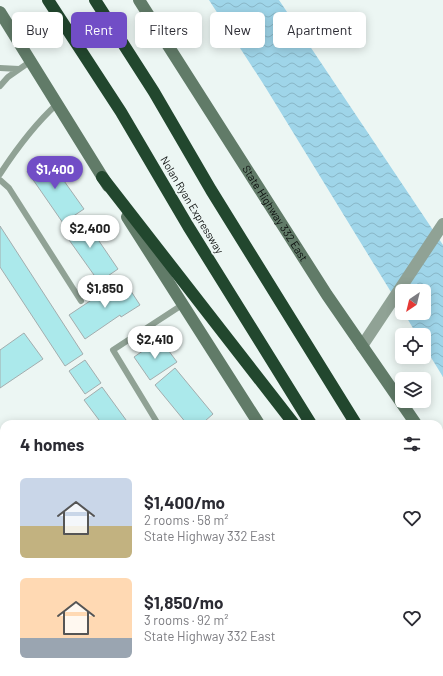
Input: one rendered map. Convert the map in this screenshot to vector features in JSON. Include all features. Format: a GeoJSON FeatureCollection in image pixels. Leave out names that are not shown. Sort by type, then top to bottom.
{"type":"FeatureCollection","features":[{"type":"Feature","properties":{"kind":"highway","name":"Nolan Ryan Expressway"},"geometry":{"type":"LineString","coordinates":[[48,0],[121,112],[188,226],[309,420]]}},
{"type":"Feature","properties":{"kind":"highway"},"geometry":{"type":"LineString","coordinates":[[94,0],[154,92],[215,196],[354,420]]}},
{"type":"Feature","properties":{"kind":"highway"},"geometry":{"type":"LineString","coordinates":[[102,177],[291,420]]}},
{"type":"Feature","properties":{"kind":"main road","name":"State Highway 332 East"},"geometry":{"type":"LineString","coordinates":[[139,0],[327,295],[413,420]]}},
{"type":"Feature","properties":{"kind":"main road"},"geometry":{"type":"LineString","coordinates":[[0,12],[182,305],[256,420]]}},
{"type":"Feature","properties":{"kind":"street"},"geometry":{"type":"LineString","coordinates":[[362,346],[443,224]]}},
{"type":"Feature","properties":{"kind":"lane"},"geometry":{"type":"LineString","coordinates":[[0,86],[3,81],[31,61]]}},
{"type":"Feature","properties":{"kind":"lane"},"geometry":{"type":"LineString","coordinates":[[0,68],[20,69]]}},
{"type":"Feature","properties":{"kind":"lane"},"geometry":{"type":"LineString","coordinates":[[0,174],[16,148],[30,131],[57,104]]}},
{"type":"Feature","properties":{"kind":"lane"},"geometry":{"type":"LineString","coordinates":[[0,180],[9,188],[81,301]]}},
{"type":"Feature","properties":{"kind":"lane"},"geometry":{"type":"LineString","coordinates":[[156,420],[113,350],[182,305]]}},
{"type":"Feature","properties":{"kind":"water"},"geometry":{"type":"Polygon","coordinates":[[[209,0],[279,0],[287,12],[273,12],[273,48],[311,48],[443,245],[443,377],[431,357],[431,328],[413,328],[408,320],[431,320],[431,284],[395,284],[395,299],[240,48],[265,48],[265,12],[217,12],[209,0]]]}},
{"type":"Feature","properties":{"kind":"building"},"geometry":{"type":"Polygon","coordinates":[[[47,157],[84,209],[63,223],[27,171],[47,157]]]}},
{"type":"Feature","properties":{"kind":"building"},"geometry":{"type":"Polygon","coordinates":[[[82,216],[118,269],[99,282],[62,230],[82,216]]]}},
{"type":"Feature","properties":{"kind":"building"},"geometry":{"type":"Polygon","coordinates":[[[0,226],[83,354],[65,366],[0,267],[0,226]]]}},
{"type":"Feature","properties":{"kind":"building"},"geometry":{"type":"Polygon","coordinates":[[[123,279],[140,305],[121,317],[120,315],[85,339],[69,315],[123,279]]]}},
{"type":"Feature","properties":{"kind":"building"},"geometry":{"type":"Polygon","coordinates":[[[24,333],[43,359],[0,388],[0,350],[24,333]]]}},
{"type":"Feature","properties":{"kind":"building"},"geometry":{"type":"Polygon","coordinates":[[[160,339],[177,362],[150,380],[134,357],[160,339]]]}},
{"type":"Feature","properties":{"kind":"building"},"geometry":{"type":"Polygon","coordinates":[[[85,360],[101,383],[85,394],[69,371],[85,360]]]}},
{"type":"Feature","properties":{"kind":"building"},"geometry":{"type":"Polygon","coordinates":[[[175,368],[213,414],[206,420],[184,420],[155,385],[175,368]]]}},
{"type":"Feature","properties":{"kind":"building"},"geometry":{"type":"Polygon","coordinates":[[[102,387],[126,420],[99,420],[84,400],[102,387]]]}}]}
